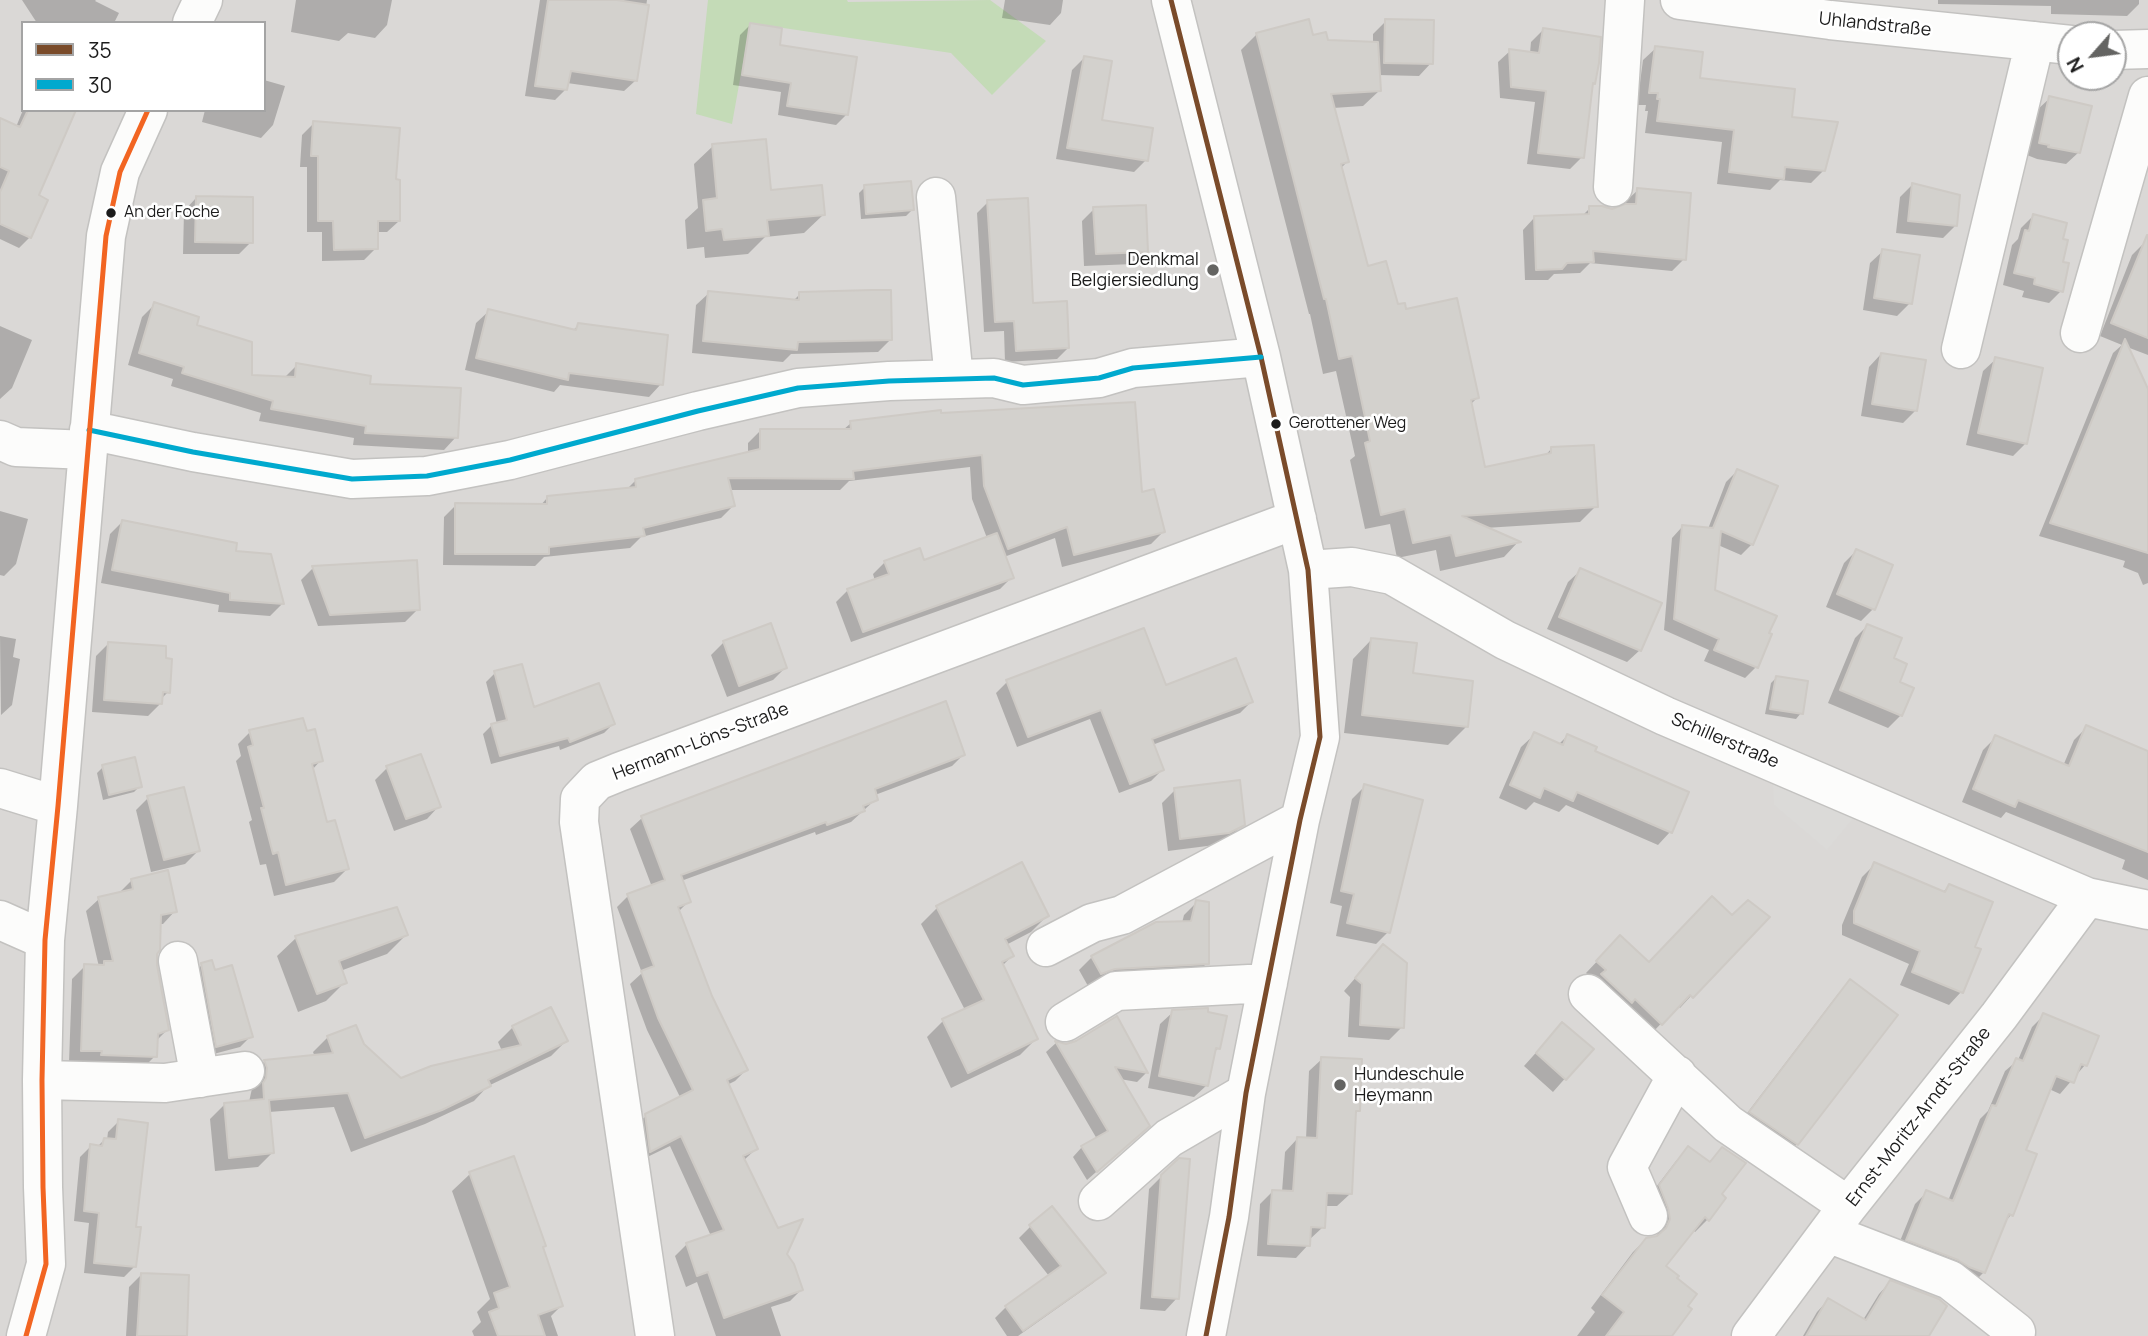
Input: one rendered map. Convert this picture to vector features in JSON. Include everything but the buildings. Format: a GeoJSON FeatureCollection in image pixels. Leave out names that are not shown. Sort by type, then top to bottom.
{"type":"FeatureCollection","features":[{"type":"Feature","properties":{"kind":"street"},"geometry":{"type":"LineString","coordinates":[[193,21],[204,0]]}},
{"type":"Feature","properties":{"kind":"street"},"geometry":{"type":"LineString","coordinates":[[1171,0],[1261,358],[1308,570],[1320,737],[1300,820],[1246,1093],[1229,1217],[1206,1336]]}},
{"type":"Feature","properties":{"kind":"street"},"geometry":{"type":"LineString","coordinates":[[1613,187],[1625,0]]}},
{"type":"Feature","properties":{"kind":"street","name":"Uhlandstraße"},"geometry":{"type":"LineString","coordinates":[[1680,0],[1830,20],[2053,43]]}},
{"type":"Feature","properties":{"kind":"street"},"geometry":{"type":"LineString","coordinates":[[1961,349],[2053,43]]}},
{"type":"Feature","properties":{"kind":"street"},"geometry":{"type":"LineString","coordinates":[[2127,50],[2148,49]]}},
{"type":"Feature","properties":{"kind":"street"},"geometry":{"type":"LineString","coordinates":[[2080,332],[2148,96]]}},
{"type":"Feature","properties":{"kind":"street"},"geometry":{"type":"LineString","coordinates":[[26,1336],[46,1264],[42,1080],[45,940],[106,236],[120,172],[147,112]]}},
{"type":"Feature","properties":{"kind":"street"},"geometry":{"type":"LineString","coordinates":[[936,197],[954,379]]}},
{"type":"Feature","properties":{"kind":"street"},"geometry":{"type":"LineString","coordinates":[[0,440],[16,447],[89,440],[193,452],[352,480],[427,476],[510,460],[798,388],[994,378],[1023,385],[1099,378],[1133,368],[1261,358]]}},
{"type":"Feature","properties":{"kind":"street","name":"Hermann-Löns-Straße"},"geometry":{"type":"LineString","coordinates":[[655,1336],[579,822],[580,799],[597,781],[619,772],[1297,519]]}},
{"type":"Feature","properties":{"kind":"street","name":"Schillerstraße"},"geometry":{"type":"LineString","coordinates":[[1308,570],[1352,567],[1392,575],[1505,640],[1665,716],[2087,897],[2148,910]]}},
{"type":"Feature","properties":{"kind":"street"},"geometry":{"type":"LineString","coordinates":[[0,788],[58,806]]}},
{"type":"Feature","properties":{"kind":"street"},"geometry":{"type":"LineString","coordinates":[[1046,947],[1092,923],[1122,915],[1300,820]]}},
{"type":"Feature","properties":{"kind":"street","name":"Ernst-Moritz-Arndt-Straße"},"geometry":{"type":"LineString","coordinates":[[1751,1336],[2087,897]]}},
{"type":"Feature","properties":{"kind":"street"},"geometry":{"type":"LineString","coordinates":[[0,920],[45,940]]}},
{"type":"Feature","properties":{"kind":"street"},"geometry":{"type":"LineString","coordinates":[[178,961],[200,1078]]}},
{"type":"Feature","properties":{"kind":"street"},"geometry":{"type":"LineString","coordinates":[[1065,1022],[1116,991],[1268,982]]}},
{"type":"Feature","properties":{"kind":"street"},"geometry":{"type":"LineString","coordinates":[[1588,995],[1728,1124],[1838,1219],[1950,1280],[2016,1332]]}},
{"type":"Feature","properties":{"kind":"street"},"geometry":{"type":"LineString","coordinates":[[42,1080],[165,1083],[245,1071]]}},
{"type":"Feature","properties":{"kind":"street"},"geometry":{"type":"LineString","coordinates":[[1648,1216],[1627,1167],[1677,1075]]}},
{"type":"Feature","properties":{"kind":"street"},"geometry":{"type":"LineString","coordinates":[[1098,1201],[1169,1138],[1246,1093]]}},
{"type":"Feature","properties":{"kind":"shaded area"},"geometry":{"type":"Polygon","coordinates":[[[0,0],[2148,0],[2148,1336],[0,1336],[0,0]]]}},
{"type":"Feature","properties":{"kind":"shaded area"},"geometry":{"type":"Polygon","coordinates":[[[1773,780],[1856,815],[1827,850],[1774,805],[1773,780]]]}},
{"type":"Feature","properties":{"kind":"green space"},"geometry":{"type":"Polygon","coordinates":[[[708,0],[990,0],[1046,41],[992,95],[951,53],[750,23],[732,124],[696,114],[708,0]]]}},
{"type":"Feature","properties":{"kind":"transit line","name":"35"},"geometry":{"type":"LineString","coordinates":[[1171,0],[1261,357],[1308,570],[1320,737],[1300,820],[1246,1093],[1229,1217],[1206,1336]]}},
{"type":"Feature","properties":{"kind":"transit line"},"geometry":{"type":"LineString","coordinates":[[26,1336],[46,1264],[42,1080],[45,940],[106,236],[120,172],[147,112]]}},
{"type":"Feature","properties":{"kind":"transit line","name":"30"},"geometry":{"type":"LineString","coordinates":[[89,430],[193,452],[352,479],[427,476],[510,460],[798,388],[889,381],[994,378],[1023,385],[1099,378],[1133,368],[1261,357]]}},
{"type":"Feature","properties":{"kind":"place","name":"An der Foche"},"geometry":{"type":"Point","coordinates":[111,213]}},
{"type":"Feature","properties":{"kind":"place","name":"Denkmal Belgiersiedlung"},"geometry":{"type":"Point","coordinates":[1213,270]}},
{"type":"Feature","properties":{"kind":"place","name":"Gerottener Weg"},"geometry":{"type":"Point","coordinates":[1276,424]}},
{"type":"Feature","properties":{"kind":"place","name":"Hundeschule Heymann"},"geometry":{"type":"Point","coordinates":[1340,1085]}}]}
